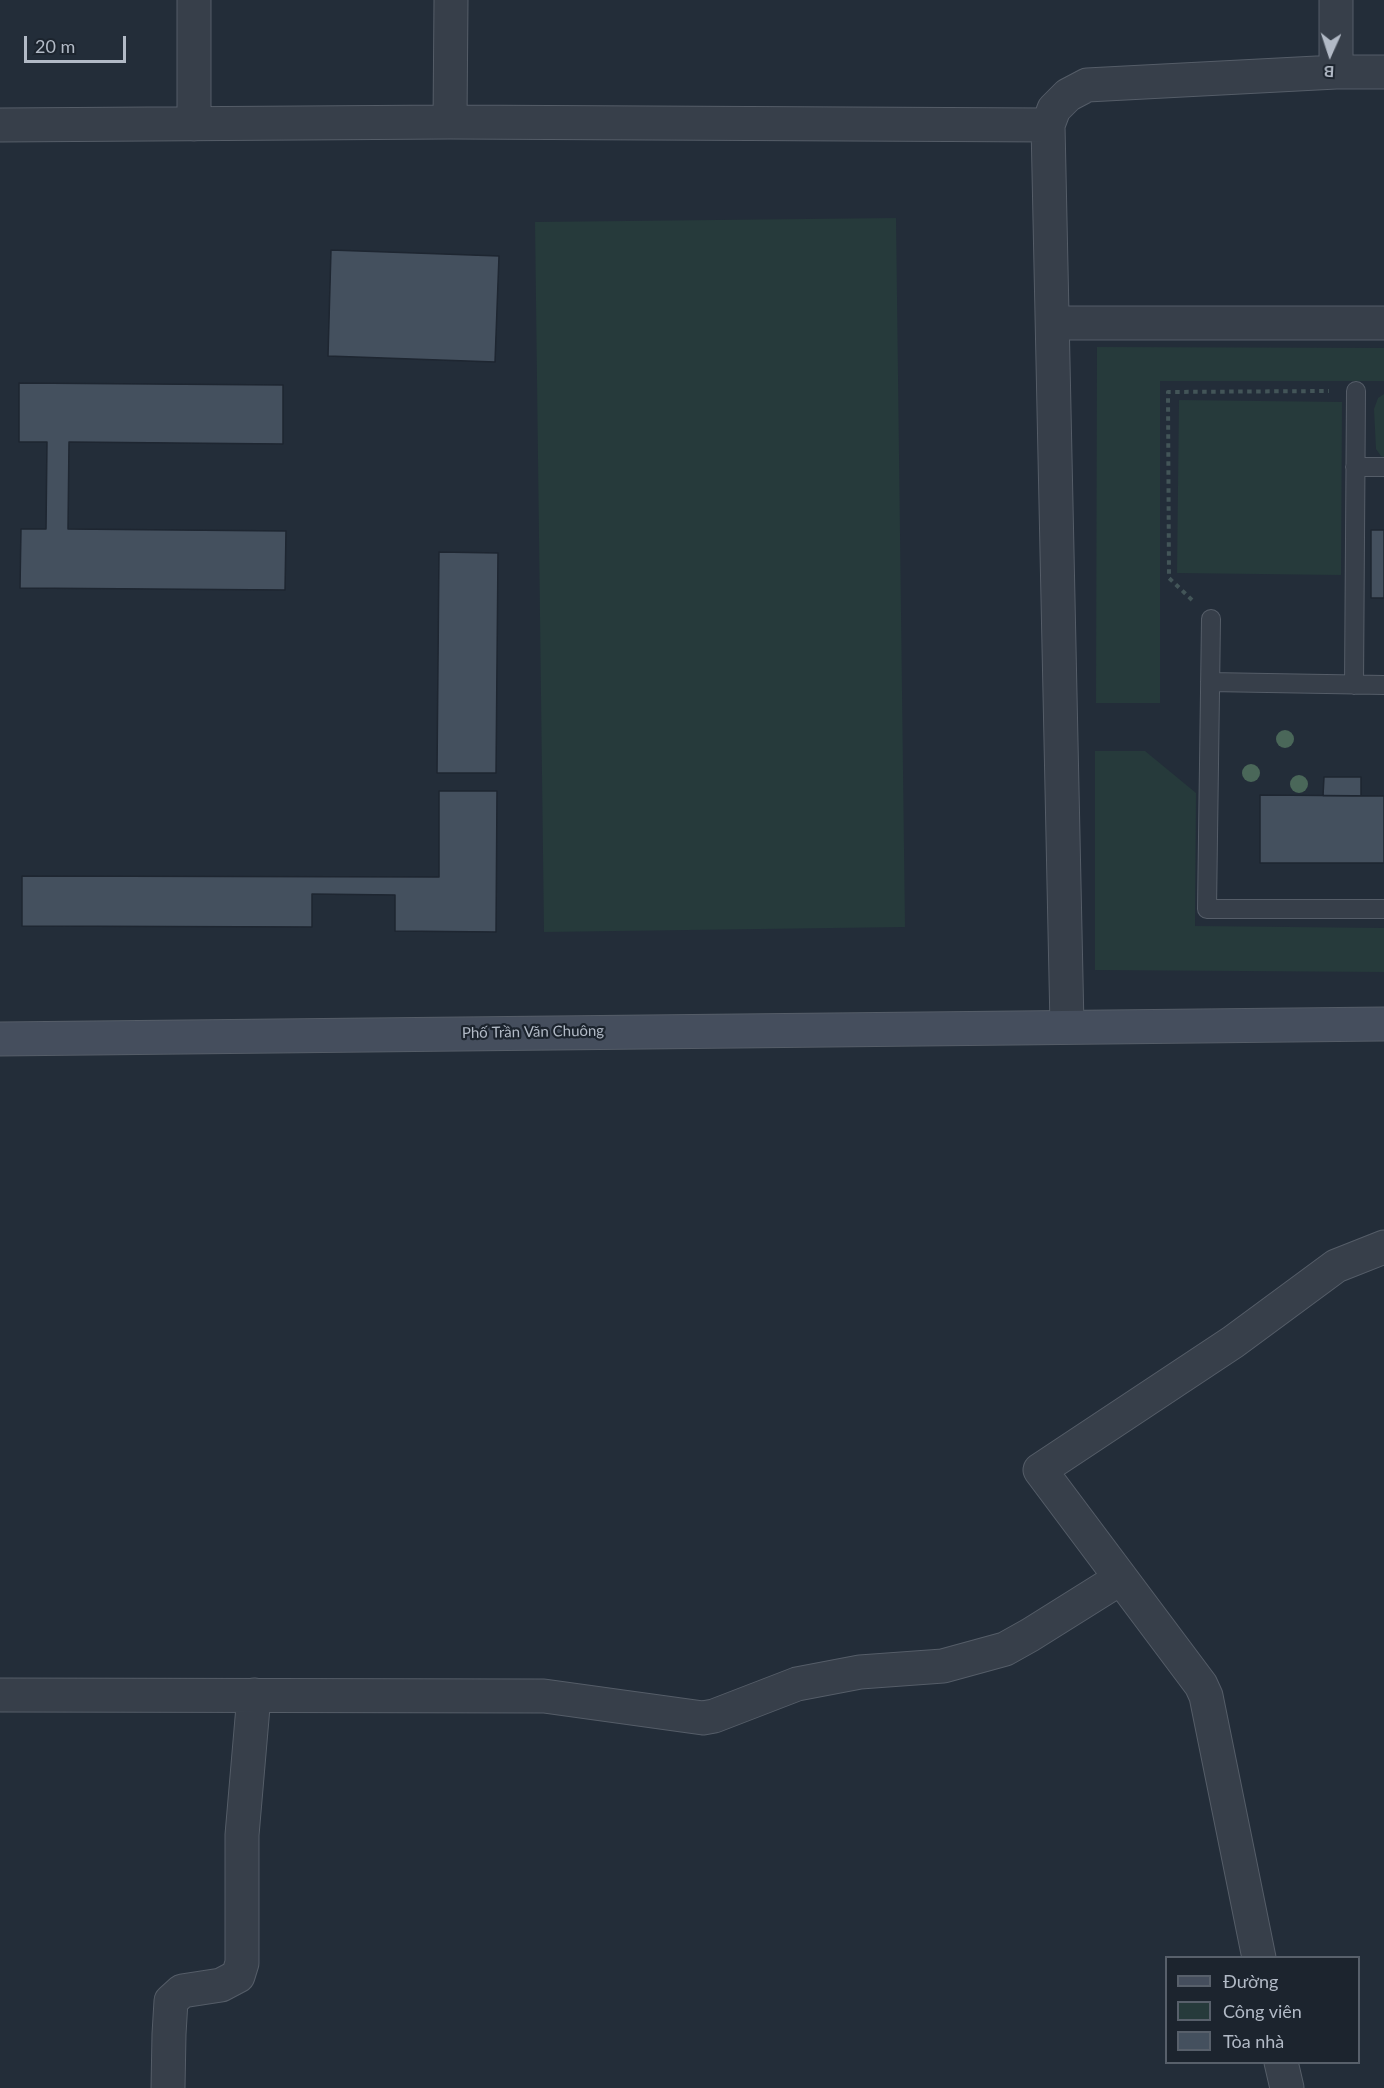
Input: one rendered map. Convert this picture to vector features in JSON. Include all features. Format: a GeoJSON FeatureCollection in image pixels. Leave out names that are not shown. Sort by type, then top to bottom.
{"type":"FeatureCollection","features":[{"type":"Feature","properties":{"kind":"street"},"geometry":{"type":"LineString","coordinates":[[194,0],[194,124]]}},
{"type":"Feature","properties":{"kind":"street"},"geometry":{"type":"LineString","coordinates":[[450,122],[451,0]]}},
{"type":"Feature","properties":{"kind":"street"},"geometry":{"type":"LineString","coordinates":[[1336,0],[1336,72]]}},
{"type":"Feature","properties":{"kind":"street"},"geometry":{"type":"LineString","coordinates":[[1067,1026],[1048,124],[1054,109],[1068,95],[1087,85],[1336,72],[1384,72]]}},
{"type":"Feature","properties":{"kind":"street"},"geometry":{"type":"LineString","coordinates":[[0,125],[450,122],[1048,124]]}},
{"type":"Feature","properties":{"kind":"street"},"geometry":{"type":"LineString","coordinates":[[1053,323],[1384,323]]}},
{"type":"Feature","properties":{"kind":"street","name":"Phố Trần Văn Chuông"},"geometry":{"type":"LineString","coordinates":[[0,1038],[1384,1024]]}},
{"type":"Feature","properties":{"kind":"street"},"geometry":{"type":"LineString","coordinates":[[1259,1956],[1206,1696],[1201,1685],[1040,1470],[1233,1342],[1336,1266],[1384,1247]]}},
{"type":"Feature","properties":{"kind":"street"},"geometry":{"type":"LineString","coordinates":[[0,1695],[544,1696],[703,1718],[714,1716],[797,1684],[890,1669],[943,1666],[1005,1648],[1121,1578]]}},
{"type":"Feature","properties":{"kind":"street"},"geometry":{"type":"LineString","coordinates":[[168,2088],[171,2001],[182,1991],[221,1985],[238,1976],[242,1963],[242,1835],[254,1695]]}},
{"type":"Feature","properties":{"kind":"street"},"geometry":{"type":"LineString","coordinates":[[1281,2064],[1287,2088]]}},
{"type":"Feature","properties":{"kind":"lane"},"geometry":{"type":"LineString","coordinates":[[1354,685],[1356,391]]}},
{"type":"Feature","properties":{"kind":"lane"},"geometry":{"type":"LineString","coordinates":[[1355,467],[1384,467]]}},
{"type":"Feature","properties":{"kind":"lane"},"geometry":{"type":"LineString","coordinates":[[1211,619],[1207,909],[1384,909]]}},
{"type":"Feature","properties":{"kind":"lane"},"geometry":{"type":"LineString","coordinates":[[1210,682],[1384,685]]}},
{"type":"Feature","properties":{"kind":"path"},"geometry":{"type":"LineString","coordinates":[[1211,619],[1169,578],[1168,392],[1356,391]]}},
{"type":"Feature","properties":{"kind":"green space"},"geometry":{"type":"Polygon","coordinates":[[[896,218],[905,927],[544,932],[535,222],[896,218]]]}},
{"type":"Feature","properties":{"kind":"green space"},"geometry":{"type":"Polygon","coordinates":[[[1097,347],[1384,348],[1384,381],[1160,381],[1160,703],[1096,703],[1097,347]]]}},
{"type":"Feature","properties":{"kind":"green space"},"geometry":{"type":"Polygon","coordinates":[[[1384,394],[1384,457],[1376,449],[1374,409],[1378,398],[1384,394]]]}},
{"type":"Feature","properties":{"kind":"green space"},"geometry":{"type":"Polygon","coordinates":[[[1179,400],[1342,402],[1341,575],[1177,573],[1179,400]]]}},
{"type":"Feature","properties":{"kind":"green space"},"geometry":{"type":"Polygon","coordinates":[[[1095,751],[1145,751],[1196,793],[1195,926],[1384,928],[1384,972],[1095,970],[1095,751]]]}},
{"type":"Feature","properties":{"kind":"building"},"geometry":{"type":"Polygon","coordinates":[[[331,250],[499,256],[495,362],[328,356],[331,250]]]}},
{"type":"Feature","properties":{"kind":"building"},"geometry":{"type":"Polygon","coordinates":[[[19,383],[283,385],[283,444],[69,442],[68,529],[286,531],[285,590],[20,588],[21,529],[46,529],[47,442],[19,442],[19,383]]]}},
{"type":"Feature","properties":{"kind":"building"},"geometry":{"type":"Polygon","coordinates":[[[1371,530],[1384,530],[1384,598],[1371,598],[1371,530]]]}},
{"type":"Feature","properties":{"kind":"building"},"geometry":{"type":"Polygon","coordinates":[[[439,552],[498,553],[496,773],[437,773],[439,552]]]}},
{"type":"Feature","properties":{"kind":"building"},"geometry":{"type":"Polygon","coordinates":[[[1324,777],[1361,777],[1361,796],[1323,796],[1324,777]]]}},
{"type":"Feature","properties":{"kind":"building"},"geometry":{"type":"Polygon","coordinates":[[[439,791],[497,791],[496,932],[395,931],[395,895],[312,894],[312,927],[22,926],[22,876],[439,877],[439,791]]]}},
{"type":"Feature","properties":{"kind":"building"},"geometry":{"type":"Polygon","coordinates":[[[1260,795],[1384,796],[1384,863],[1260,863],[1260,795]]]}}]}
